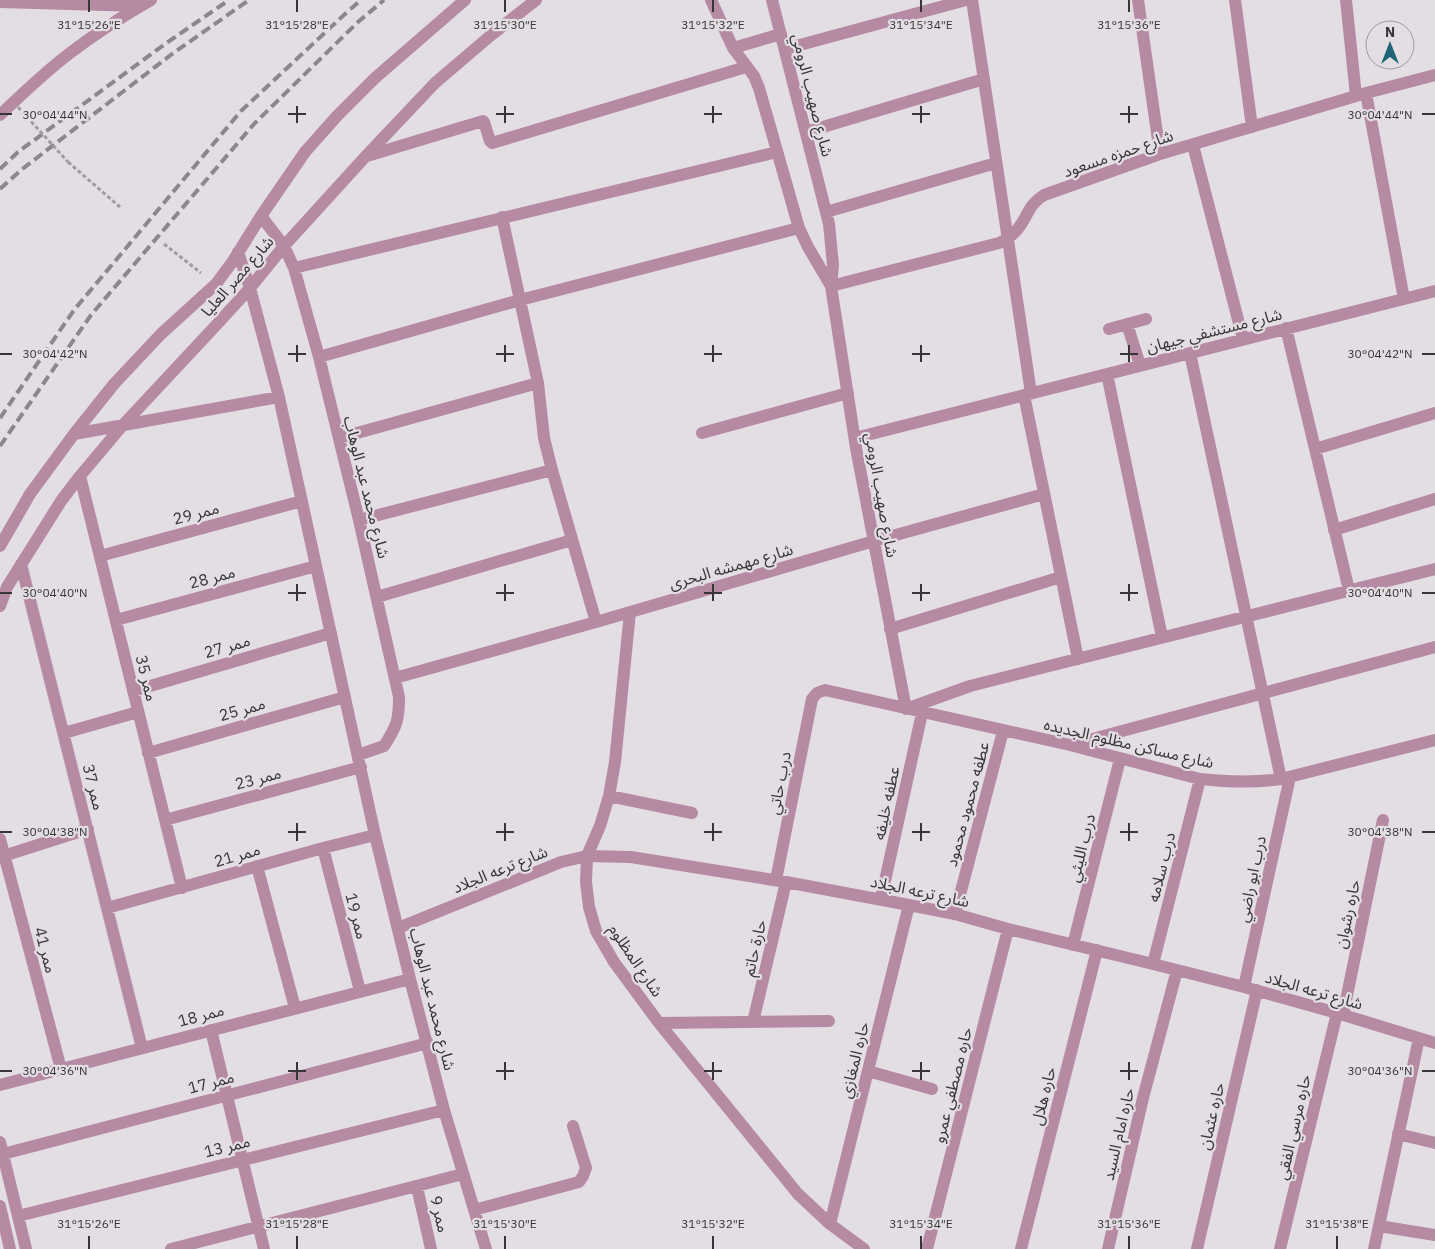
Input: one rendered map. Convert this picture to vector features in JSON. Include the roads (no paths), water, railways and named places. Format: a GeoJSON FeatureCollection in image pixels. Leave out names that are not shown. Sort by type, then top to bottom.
{"type":"FeatureCollection","features":[{"type":"Feature","properties":{"kind":"street","name":"شارع مصر العليا"},"geometry":{"type":"LineString","coordinates":[[0,546],[30,494],[74,434],[114,384],[161,334],[216,284],[306,152],[336,116],[376,78],[465,0]]}},
{"type":"Feature","properties":{"kind":"street","name":"شارع مصر العليا"},"geometry":{"type":"LineString","coordinates":[[0,606],[7,588],[61,501],[122,426],[250,288],[284,246],[365,156],[435,83],[536,0]]}},
{"type":"Feature","properties":{"kind":"street","name":"شارع صهيب الرومي"},"geometry":{"type":"LineString","coordinates":[[711,0],[734,48],[754,76],[799,228],[831,286]]}},
{"type":"Feature","properties":{"kind":"street","name":"شارع صهيب الرومي"},"geometry":{"type":"LineString","coordinates":[[772,0],[826,212],[832,246],[831,286],[855,438],[906,709]]}},
{"type":"Feature","properties":{"kind":"street"},"geometry":{"type":"LineString","coordinates":[[785,49],[966,0]]}},
{"type":"Feature","properties":{"kind":"street"},"geometry":{"type":"LineString","coordinates":[[972,0],[1044,494],[1078,658]]}},
{"type":"Feature","properties":{"kind":"street"},"geometry":{"type":"LineString","coordinates":[[1138,0],[1160,154]]}},
{"type":"Feature","properties":{"kind":"street"},"geometry":{"type":"LineString","coordinates":[[1235,0],[1252,127]]}},
{"type":"Feature","properties":{"kind":"street"},"geometry":{"type":"LineString","coordinates":[[1346,0],[1361,95],[1404,299]]}},
{"type":"Feature","properties":{"kind":"street"},"geometry":{"type":"LineString","coordinates":[[0,2],[146,3]]}},
{"type":"Feature","properties":{"kind":"street"},"geometry":{"type":"LineString","coordinates":[[0,115],[70,53],[146,3]]}},
{"type":"Feature","properties":{"kind":"street"},"geometry":{"type":"LineString","coordinates":[[734,48],[781,34]]}},
{"type":"Feature","properties":{"kind":"street"},"geometry":{"type":"LineString","coordinates":[[365,156],[483,121],[492,143],[746,67]]}},
{"type":"Feature","properties":{"kind":"street","name":"شارع حمزه مسعود"},"geometry":{"type":"LineString","coordinates":[[1008,239],[1016,231],[1035,200],[1044,195],[1160,154],[1435,75]]}},
{"type":"Feature","properties":{"kind":"street"},"geometry":{"type":"LineString","coordinates":[[806,132],[984,80]]}},
{"type":"Feature","properties":{"kind":"street"},"geometry":{"type":"LineString","coordinates":[[1193,145],[1243,340]]}},
{"type":"Feature","properties":{"kind":"street"},"geometry":{"type":"LineString","coordinates":[[294,268],[777,152]]}},
{"type":"Feature","properties":{"kind":"street"},"geometry":{"type":"LineString","coordinates":[[826,212],[996,163]]}},
{"type":"Feature","properties":{"kind":"street","name":"شارع محمد عبد الوهاب"},"geometry":{"type":"LineString","coordinates":[[261,216],[284,246],[294,268],[339,438],[399,697],[399,716],[394,732],[384,746],[358,754]]}},
{"type":"Feature","properties":{"kind":"street"},"geometry":{"type":"LineString","coordinates":[[502,217],[538,383],[544,438],[596,622]]}},
{"type":"Feature","properties":{"kind":"street"},"geometry":{"type":"LineString","coordinates":[[319,357],[520,300],[799,228]]}},
{"type":"Feature","properties":{"kind":"street"},"geometry":{"type":"LineString","coordinates":[[831,286],[990,246],[1008,239]]}},
{"type":"Feature","properties":{"kind":"street","name":"شارع محمد عبد الوهاب"},"geometry":{"type":"LineString","coordinates":[[238,252],[250,288],[279,397],[360,767],[410,979],[444,1110],[486,1249]]}},
{"type":"Feature","properties":{"kind":"street","name":"شارع مستشفي جيهان"},"geometry":{"type":"LineString","coordinates":[[855,438],[1435,290]]}},
{"type":"Feature","properties":{"kind":"street"},"geometry":{"type":"LineString","coordinates":[[1109,329],[1146,319]]}},
{"type":"Feature","properties":{"kind":"street"},"geometry":{"type":"LineString","coordinates":[[1127,324],[1140,365]]}},
{"type":"Feature","properties":{"kind":"street"},"geometry":{"type":"LineString","coordinates":[[1286,328],[1349,590]]}},
{"type":"Feature","properties":{"kind":"street"},"geometry":{"type":"LineString","coordinates":[[1190,353],[1262,693],[1285,778]]}},
{"type":"Feature","properties":{"kind":"street"},"geometry":{"type":"LineString","coordinates":[[1107,374],[1162,637]]}},
{"type":"Feature","properties":{"kind":"street"},"geometry":{"type":"LineString","coordinates":[[339,438],[538,383]]}},
{"type":"Feature","properties":{"kind":"street"},"geometry":{"type":"LineString","coordinates":[[702,433],[848,393]]}},
{"type":"Feature","properties":{"kind":"street"},"geometry":{"type":"LineString","coordinates":[[74,434],[279,397]]}},
{"type":"Feature","properties":{"kind":"street"},"geometry":{"type":"LineString","coordinates":[[1315,449],[1435,414]]}},
{"type":"Feature","properties":{"kind":"street"},"geometry":{"type":"LineString","coordinates":[[359,520],[552,470]]}},
{"type":"Feature","properties":{"kind":"street","name":"ممر 35"},"geometry":{"type":"LineString","coordinates":[[80,476],[182,888]]}},
{"type":"Feature","properties":{"kind":"street","name":"شارع مهمشه البحرى"},"geometry":{"type":"LineString","coordinates":[[395,678],[596,622],[874,540],[1044,494]]}},
{"type":"Feature","properties":{"kind":"street"},"geometry":{"type":"LineString","coordinates":[[1334,530],[1435,499]]}},
{"type":"Feature","properties":{"kind":"street","name":"ممر 29"},"geometry":{"type":"LineString","coordinates":[[100,556],[302,500]]}},
{"type":"Feature","properties":{"kind":"street"},"geometry":{"type":"LineString","coordinates":[[377,597],[572,540]]}},
{"type":"Feature","properties":{"kind":"street","name":"ممر 37"},"geometry":{"type":"LineString","coordinates":[[21,564],[142,1048]]}},
{"type":"Feature","properties":{"kind":"street","name":"ممر 28"},"geometry":{"type":"LineString","coordinates":[[116,620],[316,566]]}},
{"type":"Feature","properties":{"kind":"street"},"geometry":{"type":"LineString","coordinates":[[906,709],[970,686],[1435,568]]}},
{"type":"Feature","properties":{"kind":"street"},"geometry":{"type":"LineString","coordinates":[[890,629],[1062,577]]}},
{"type":"Feature","properties":{"kind":"street","name":"شارع المظلوم"},"geometry":{"type":"LineString","coordinates":[[630,612],[615,762],[609,796],[600,826],[587,856],[586,882],[588,907],[596,932],[614,962],[659,1023],[798,1194],[830,1224],[864,1249]]}},
{"type":"Feature","properties":{"kind":"street","name":"ممر 27"},"geometry":{"type":"LineString","coordinates":[[133,691],[330,633]]}},
{"type":"Feature","properties":{"kind":"street"},"geometry":{"type":"LineString","coordinates":[[1070,746],[1435,647]]}},
{"type":"Feature","properties":{"kind":"street","name":"شارع مساكن مظلوم الجديده"},"geometry":{"type":"LineString","coordinates":[[817,693],[825,690],[1070,746],[1200,779],[1261,782],[1285,778],[1435,740]]}},
{"type":"Feature","properties":{"kind":"street","name":"درب حاتي"},"geometry":{"type":"LineString","coordinates":[[781,881],[812,699],[817,693]]}},
{"type":"Feature","properties":{"kind":"street","name":"ممر 25"},"geometry":{"type":"LineString","coordinates":[[148,753],[345,697]]}},
{"type":"Feature","properties":{"kind":"street"},"geometry":{"type":"LineString","coordinates":[[64,733],[138,712]]}},
{"type":"Feature","properties":{"kind":"street","name":"عطفه خليفه"},"geometry":{"type":"LineString","coordinates":[[881,899],[922,713]]}},
{"type":"Feature","properties":{"kind":"street","name":"عطفه محمود محمود"},"geometry":{"type":"LineString","coordinates":[[955,914],[1003,731]]}},
{"type":"Feature","properties":{"kind":"street","name":"درب الليثي"},"geometry":{"type":"LineString","coordinates":[[1074,945],[1120,759]]}},
{"type":"Feature","properties":{"kind":"street","name":"ممر 23"},"geometry":{"type":"LineString","coordinates":[[165,820],[360,767]]}},
{"type":"Feature","properties":{"kind":"street","name":"درب ابو راضي"},"geometry":{"type":"LineString","coordinates":[[1250,989],[1285,778]]}},
{"type":"Feature","properties":{"kind":"street","name":"درب سلامه"},"geometry":{"type":"LineString","coordinates":[[1153,964],[1200,779]]}},
{"type":"Feature","properties":{"kind":"street"},"geometry":{"type":"LineString","coordinates":[[609,796],[692,813]]}},
{"type":"Feature","properties":{"kind":"street","name":"حاره رشوان"},"geometry":{"type":"LineString","coordinates":[[1340,1014],[1383,820]]}},
{"type":"Feature","properties":{"kind":"street"},"geometry":{"type":"LineString","coordinates":[[2,856],[88,829]]}},
{"type":"Feature","properties":{"kind":"street","name":"ممر 21"},"geometry":{"type":"LineString","coordinates":[[107,908],[323,848],[376,836]]}},
{"type":"Feature","properties":{"kind":"street","name":"ممر 41"},"geometry":{"type":"LineString","coordinates":[[0,839],[2,856],[61,1069]]}},
{"type":"Feature","properties":{"kind":"street","name":"ممر 19"},"geometry":{"type":"LineString","coordinates":[[323,848],[360,991]]}},
{"type":"Feature","properties":{"kind":"street","name":"شارع ترعه الجلاد"},"geometry":{"type":"LineString","coordinates":[[398,928],[561,862],[587,856],[631,856],[781,881],[955,914],[1250,989],[1435,1043]]}},
{"type":"Feature","properties":{"kind":"street"},"geometry":{"type":"LineString","coordinates":[[257,866],[295,1008]]}},
{"type":"Feature","properties":{"kind":"street","name":"حارة حاتم"},"geometry":{"type":"LineString","coordinates":[[753,1022],[781,881]]}},
{"type":"Feature","properties":{"kind":"street","name":"حاره المغازي"},"geometry":{"type":"LineString","coordinates":[[830,1224],[910,905]]}},
{"type":"Feature","properties":{"kind":"street","name":"حاره مصطفي عمرو"},"geometry":{"type":"LineString","coordinates":[[926,1249],[1008,929]]}},
{"type":"Feature","properties":{"kind":"street","name":"حاره هلال"},"geometry":{"type":"LineString","coordinates":[[1021,1249],[1097,950]]}},
{"type":"Feature","properties":{"kind":"street","name":"حاره امام السيد"},"geometry":{"type":"LineString","coordinates":[[1108,1249],[1143,1098],[1177,970]]}},
{"type":"Feature","properties":{"kind":"street","name":"ممر 18"},"geometry":{"type":"LineString","coordinates":[[0,1085],[410,979]]}},
{"type":"Feature","properties":{"kind":"street","name":"حاره عثمان"},"geometry":{"type":"LineString","coordinates":[[1197,1249],[1250,989]]}},
{"type":"Feature","properties":{"kind":"street","name":"حاره مرسي الفقي"},"geometry":{"type":"LineString","coordinates":[[1280,1249],[1340,1014]]}},
{"type":"Feature","properties":{"kind":"street"},"geometry":{"type":"LineString","coordinates":[[659,1023],[829,1022]]}},
{"type":"Feature","properties":{"kind":"street"},"geometry":{"type":"LineString","coordinates":[[211,1030],[264,1249]]}},
{"type":"Feature","properties":{"kind":"street"},"geometry":{"type":"LineString","coordinates":[[1374,1249],[1419,1038]]}},
{"type":"Feature","properties":{"kind":"street","name":"ممر 17"},"geometry":{"type":"LineString","coordinates":[[1,1148],[226,1095],[428,1043]]}},
{"type":"Feature","properties":{"kind":"street"},"geometry":{"type":"LineString","coordinates":[[868,1070],[932,1089]]}},
{"type":"Feature","properties":{"kind":"street","name":"ممر 13"},"geometry":{"type":"LineString","coordinates":[[18,1216],[444,1110]]}},
{"type":"Feature","properties":{"kind":"street"},"geometry":{"type":"LineString","coordinates":[[474,1210],[579,1182],[586,1168],[573,1126]]}},
{"type":"Feature","properties":{"kind":"street"},"geometry":{"type":"LineString","coordinates":[[1398,1134],[1435,1143]]}},
{"type":"Feature","properties":{"kind":"street"},"geometry":{"type":"LineString","coordinates":[[1,1148],[26,1249]]}},
{"type":"Feature","properties":{"kind":"street"},"geometry":{"type":"LineString","coordinates":[[177,1248],[464,1174]]}},
{"type":"Feature","properties":{"kind":"street","name":"ممر 9"},"geometry":{"type":"LineString","coordinates":[[417,1187],[431,1249]]}},
{"type":"Feature","properties":{"kind":"street"},"geometry":{"type":"LineString","coordinates":[[0,1206],[10,1249]]}},
{"type":"Feature","properties":{"kind":"street"},"geometry":{"type":"LineString","coordinates":[[1379,1226],[1435,1235]]}},
{"type":"Feature","properties":{"kind":"railway"},"geometry":{"type":"LineString","coordinates":[[0,169],[18,152],[165,44],[229,0]]}},
{"type":"Feature","properties":{"kind":"railway"},"geometry":{"type":"LineString","coordinates":[[0,189],[21,170],[172,54],[249,0]]}},
{"type":"Feature","properties":{"kind":"railway"},"geometry":{"type":"LineString","coordinates":[[0,418],[74,310],[241,111],[361,0]]}},
{"type":"Feature","properties":{"kind":"railway"},"geometry":{"type":"LineString","coordinates":[[0,446],[91,315],[254,124],[358,22],[384,0]]}}]}
